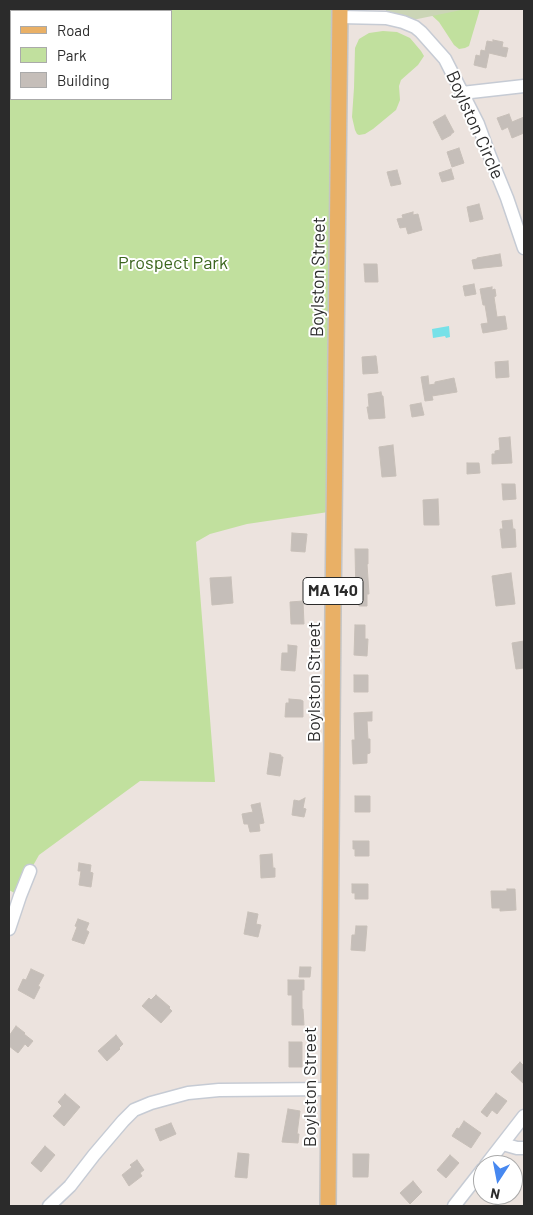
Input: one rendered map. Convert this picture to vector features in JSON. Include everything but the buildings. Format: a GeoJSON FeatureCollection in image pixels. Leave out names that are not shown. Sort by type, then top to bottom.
{"type":"FeatureCollection","features":[{"type":"Feature","properties":{"kind":"main road","name":"Boylston Street"},"geometry":{"type":"LineString","coordinates":[[328,1206],[340,13]]}},
{"type":"Feature","properties":{"kind":"street","name":"Boylston Circle"},"geometry":{"type":"LineString","coordinates":[[340,13],[386,18],[415,27],[445,59],[478,124],[524,248]]}},
{"type":"Feature","properties":{"kind":"street"},"geometry":{"type":"LineString","coordinates":[[462,93],[524,86]]}},
{"type":"Feature","properties":{"kind":"street"},"geometry":{"type":"LineString","coordinates":[[9,929],[30,871]]}},
{"type":"Feature","properties":{"kind":"street"},"geometry":{"type":"LineString","coordinates":[[49,1206],[70,1186],[94,1155],[134,1110],[151,1103],[188,1093],[219,1090],[329,1089]]}},
{"type":"Feature","properties":{"kind":"street"},"geometry":{"type":"LineString","coordinates":[[494,1155],[524,1116]]}},
{"type":"Feature","properties":{"kind":"street"},"geometry":{"type":"LineString","coordinates":[[503,1144],[524,1148]]}},
{"type":"Feature","properties":{"kind":"street"},"geometry":{"type":"LineString","coordinates":[[454,1206],[473,1182]]}},
{"type":"Feature","properties":{"kind":"green space","name":"Prospect Park"},"geometry":{"type":"Polygon","coordinates":[[[9,9],[340,9],[335,511],[247,524],[210,534],[196,542],[215,782],[140,781],[39,855],[20,896],[9,890],[9,9]]]}},
{"type":"Feature","properties":{"kind":"green space"},"geometry":{"type":"Polygon","coordinates":[[[386,9],[466,9],[403,22],[386,18],[386,9]]]}},
{"type":"Feature","properties":{"kind":"green space"},"geometry":{"type":"Polygon","coordinates":[[[420,9],[480,9],[469,46],[459,49],[454,45],[439,22],[428,12],[420,9]]]}},
{"type":"Feature","properties":{"kind":"green space"},"geometry":{"type":"Polygon","coordinates":[[[397,32],[410,38],[424,56],[418,65],[401,80],[399,86],[400,100],[396,110],[373,129],[359,135],[355,130],[352,117],[355,48],[359,39],[369,33],[397,32]]]}},
{"type":"Feature","properties":{"kind":"water"},"geometry":{"type":"Polygon","coordinates":[[[449,326],[450,337],[433,338],[432,329],[449,326]]]}}]}
